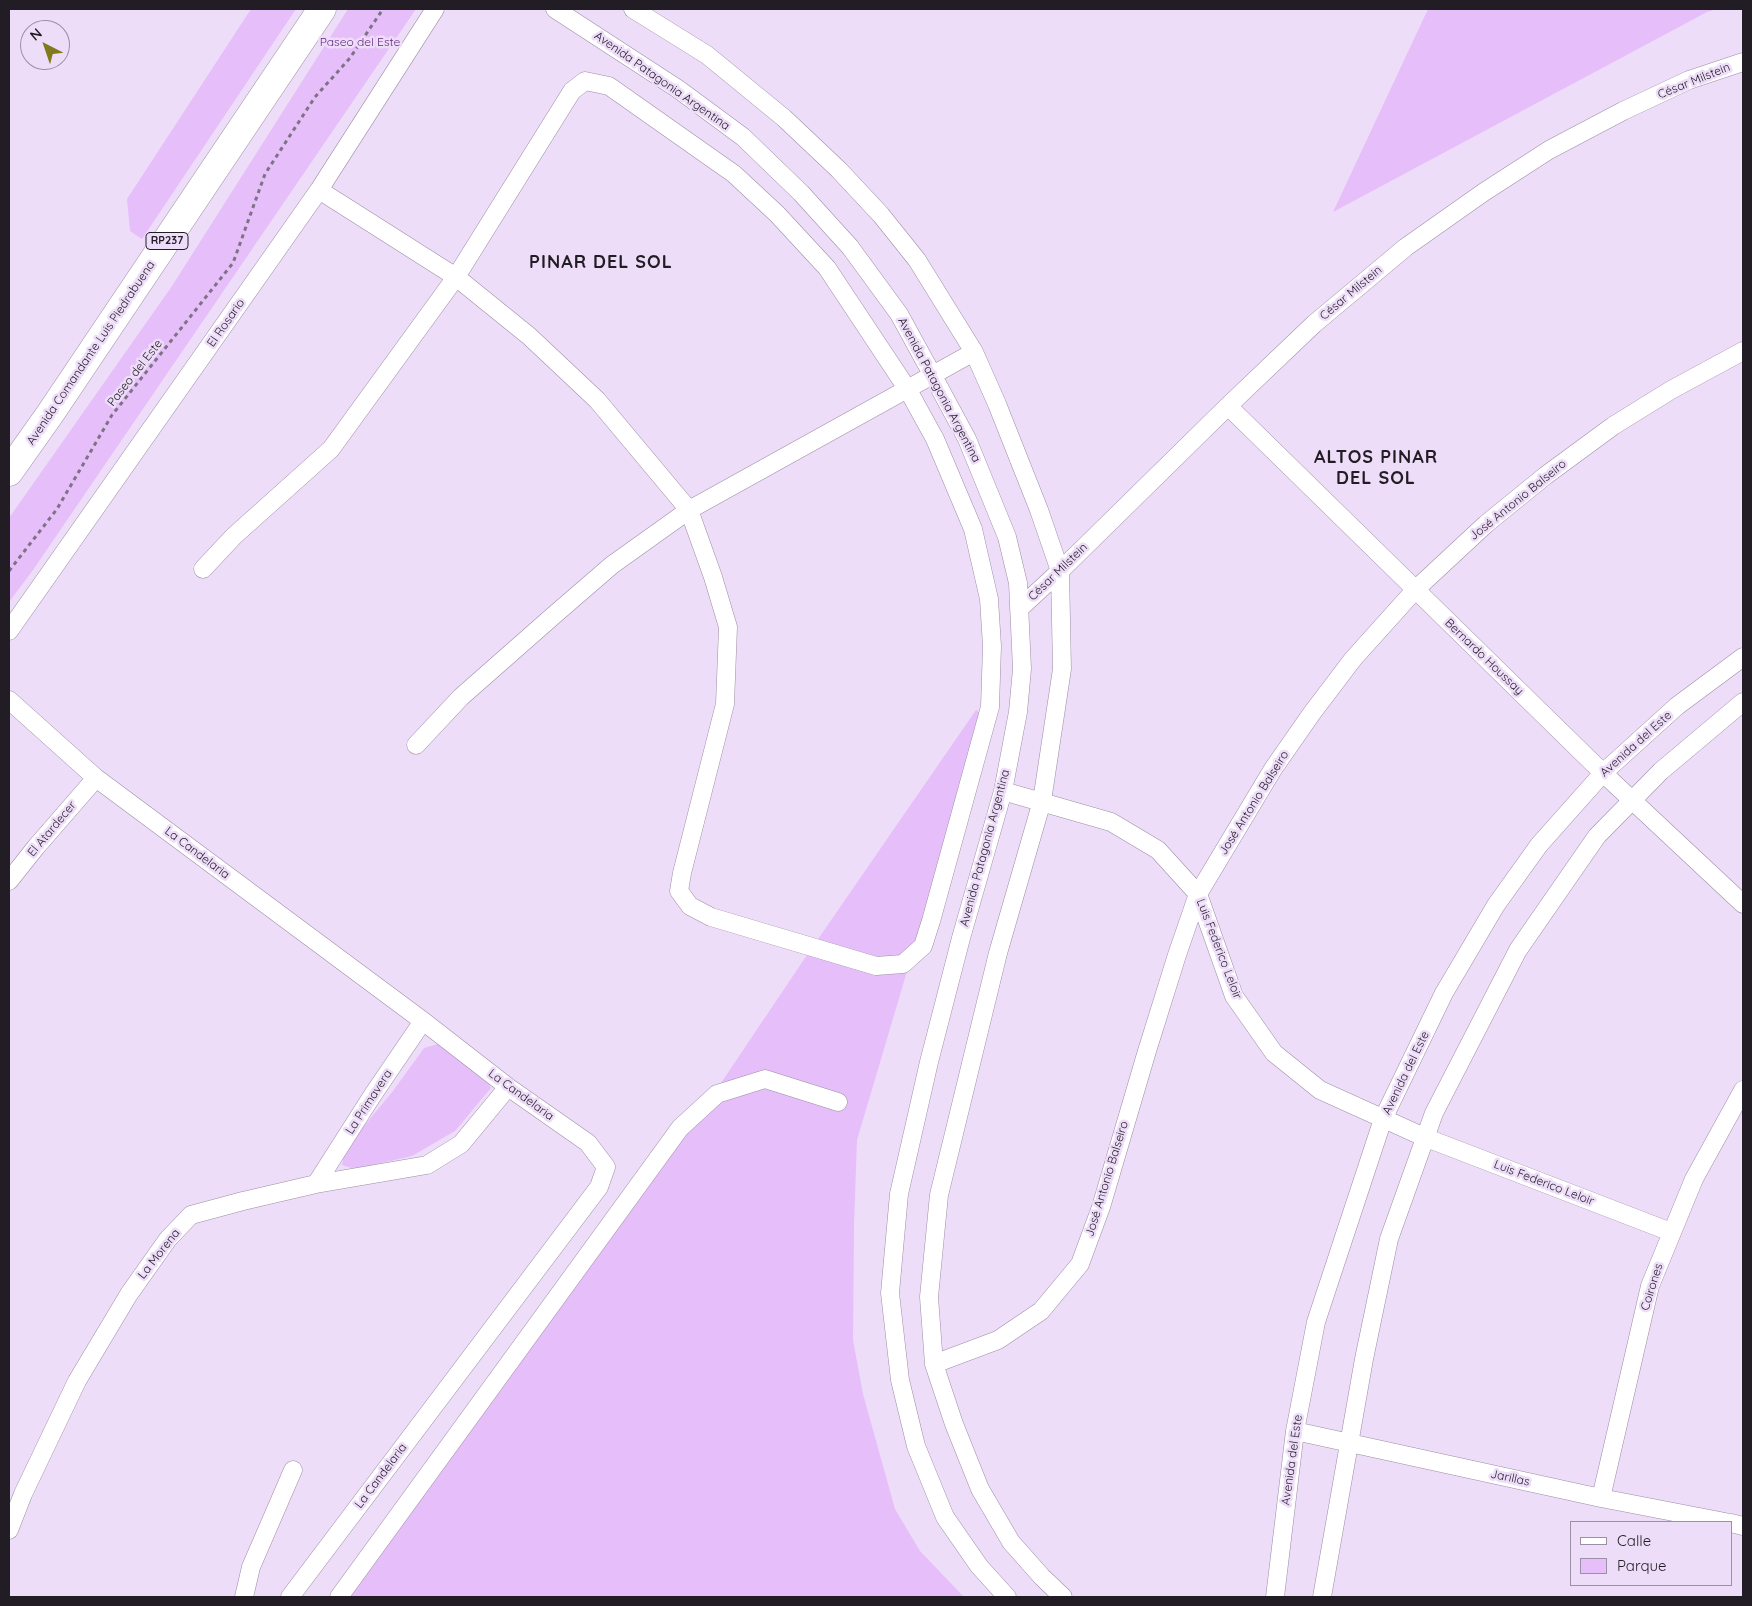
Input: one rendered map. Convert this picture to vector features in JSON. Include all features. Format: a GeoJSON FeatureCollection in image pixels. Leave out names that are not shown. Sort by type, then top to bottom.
{"type":"FeatureCollection","features":[{"type":"Feature","properties":{"kind":"main road","name":"Avenida Comandante Luis Piedrabuena"},"geometry":{"type":"LineString","coordinates":[[9,472],[322,9]]}},
{"type":"Feature","properties":{"kind":"street","name":"El Rosario"},"geometry":{"type":"LineString","coordinates":[[9,631],[319,190],[435,9]]}},
{"type":"Feature","properties":{"kind":"street","name":"Avenida Patagonia Argentina"},"geometry":{"type":"LineString","coordinates":[[555,9],[678,89],[735,132],[802,193],[850,247],[894,307],[934,376],[968,439],[1007,537],[1018,583],[1022,669],[1018,712],[1003,791],[958,948],[929,1062],[899,1194],[890,1294],[900,1380],[916,1446],[945,1517],[979,1566],[1007,1597]]}},
{"type":"Feature","properties":{"kind":"street"},"geometry":{"type":"LineString","coordinates":[[633,9],[707,55],[784,118],[839,170],[881,216],[917,260],[974,352],[1039,510],[1060,571],[1062,669],[1042,802],[998,953],[939,1195],[929,1297],[934,1364],[954,1424],[980,1488],[1011,1542],[1042,1577],[1063,1597]]}},
{"type":"Feature","properties":{"kind":"street","name":"César Milstein"},"geometry":{"type":"LineString","coordinates":[[1019,609],[1314,324],[1406,248],[1484,192],[1549,150],[1623,111],[1689,80],[1743,62]]}},
{"type":"Feature","properties":{"kind":"street"},"geometry":{"type":"LineString","coordinates":[[203,568],[234,536],[331,449],[456,277],[572,91],[585,81],[609,86],[734,174],[778,214],[828,268],[908,390],[935,439],[973,529],[989,599],[992,646],[990,707],[932,921],[923,946],[903,964],[876,966],[711,917],[690,906],[679,891],[725,704],[728,627],[713,577],[689,510],[597,400],[529,336],[456,277],[319,190]]}},
{"type":"Feature","properties":{"kind":"street","name":"José Antonio Balseiro"},"geometry":{"type":"LineString","coordinates":[[934,1364],[998,1340],[1041,1311],[1080,1264],[1101,1207],[1147,1050],[1198,894],[1273,769],[1352,659],[1415,590],[1486,524],[1544,476],[1613,426],[1671,390],[1743,351]]}},
{"type":"Feature","properties":{"kind":"street"},"geometry":{"type":"LineString","coordinates":[[416,744],[461,697],[560,609],[612,565],[689,510],[934,376],[974,352]]}},
{"type":"Feature","properties":{"kind":"street","name":"Bernardo Houssay"},"geometry":{"type":"LineString","coordinates":[[1228,406],[1603,773],[1743,904]]}},
{"type":"Feature","properties":{"kind":"street","name":"Avenida del Este"},"geometry":{"type":"LineString","coordinates":[[1275,1597],[1295,1431],[1316,1322],[1383,1119],[1444,993],[1496,905],[1539,845],[1603,773],[1677,706],[1743,657]]}},
{"type":"Feature","properties":{"kind":"street","name":"La Candelaria"},"geometry":{"type":"LineString","coordinates":[[9,700],[96,778],[423,1020],[508,1087],[588,1143],[606,1167],[599,1187],[290,1597]]}},
{"type":"Feature","properties":{"kind":"street"},"geometry":{"type":"LineString","coordinates":[[1322,1597],[1364,1359],[1390,1238],[1434,1113],[1518,950],[1597,836],[1660,771],[1743,702]]}},
{"type":"Feature","properties":{"kind":"street","name":"El Atardecer"},"geometry":{"type":"LineString","coordinates":[[9,881],[36,846],[96,778]]}},
{"type":"Feature","properties":{"kind":"street","name":"Luis Federico Leloir"},"geometry":{"type":"LineString","coordinates":[[1003,791],[1111,822],[1158,850],[1198,894],[1234,996],[1274,1053],[1320,1090],[1424,1137],[1671,1232]]}},
{"type":"Feature","properties":{"kind":"street","name":"La Primavera"},"geometry":{"type":"LineString","coordinates":[[316,1184],[423,1020]]}},
{"type":"Feature","properties":{"kind":"street"},"geometry":{"type":"LineString","coordinates":[[339,1597],[680,1128],[717,1094],[766,1079],[838,1102]]}},
{"type":"Feature","properties":{"kind":"street","name":"La Morena"},"geometry":{"type":"LineString","coordinates":[[9,1530],[23,1494],[76,1381],[129,1294],[168,1239],[191,1215],[316,1184],[427,1165],[461,1144],[508,1087]]}},
{"type":"Feature","properties":{"kind":"street","name":"Coirones"},"geometry":{"type":"LineString","coordinates":[[1601,1498],[1650,1286],[1694,1179],[1743,1090]]}},
{"type":"Feature","properties":{"kind":"street","name":"Jarillas"},"geometry":{"type":"LineString","coordinates":[[1295,1431],[1601,1498],[1720,1521]]}},
{"type":"Feature","properties":{"kind":"street"},"geometry":{"type":"LineString","coordinates":[[244,1597],[251,1567],[294,1470]]}},
{"type":"Feature","properties":{"kind":"path","name":"Paseo del Este"},"geometry":{"type":"LineString","coordinates":[[9,571],[57,508],[112,415],[233,263],[265,174],[315,97],[350,58],[383,9]]}},
{"type":"Feature","properties":{"kind":"green space"},"geometry":{"type":"Polygon","coordinates":[[[251,9],[296,9],[142,239],[130,231],[127,199],[251,9]]]}},
{"type":"Feature","properties":{"kind":"green space","name":"Paseo del Este"},"geometry":{"type":"Polygon","coordinates":[[[348,9],[416,9],[33,570],[9,602],[9,518],[172,286],[348,9]]]}},
{"type":"Feature","properties":{"kind":"green space"},"geometry":{"type":"Polygon","coordinates":[[[1428,9],[1717,9],[1707,12],[1333,212],[1428,9]]]}},
{"type":"Feature","properties":{"kind":"green space"},"geometry":{"type":"Polygon","coordinates":[[[976,710],[983,715],[857,1140],[854,1225],[853,1340],[863,1394],[895,1509],[920,1551],[964,1597],[349,1597],[684,1138],[976,710]]]}},
{"type":"Feature","properties":{"kind":"green space"},"geometry":{"type":"Polygon","coordinates":[[[438,1044],[482,1072],[491,1088],[455,1131],[412,1156],[355,1169],[342,1165],[345,1149],[393,1091],[424,1048],[438,1044]]]}},
{"type":"Feature","properties":{"kind":"district","name":"PINAR DEL SOL"},"geometry":{"type":"Point","coordinates":[601,263]}},
{"type":"Feature","properties":{"kind":"district","name":"ALTOS PINAR DEL SOL"},"geometry":{"type":"Point","coordinates":[1376,468]}}]}
